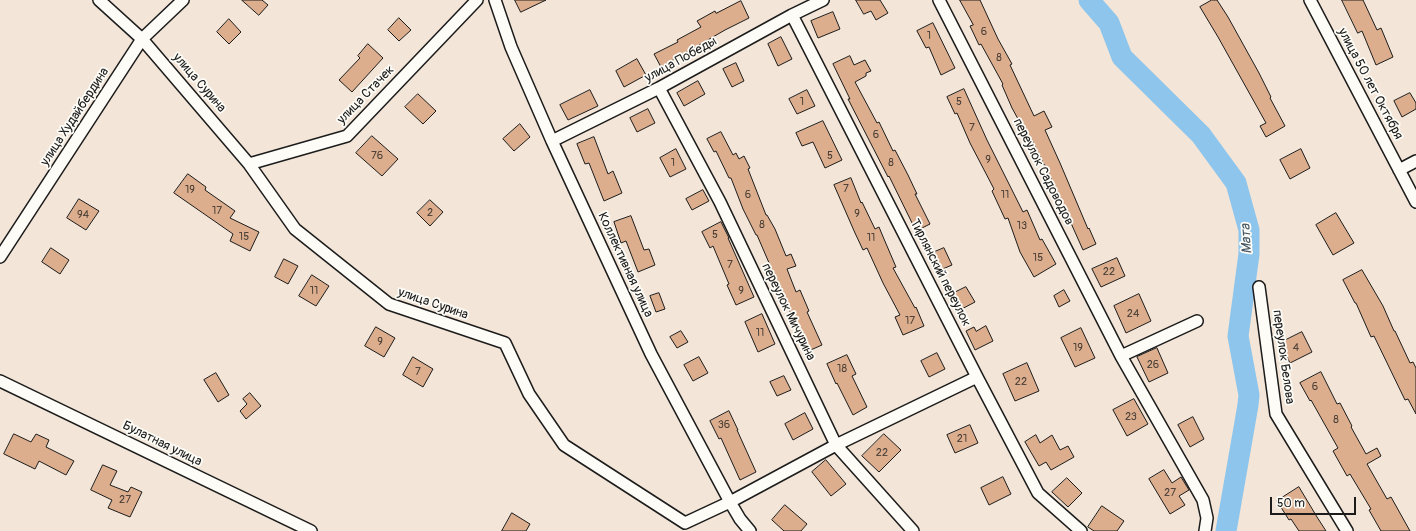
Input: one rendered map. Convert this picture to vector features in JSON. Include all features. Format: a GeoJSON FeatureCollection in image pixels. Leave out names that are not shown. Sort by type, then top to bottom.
{"type":"FeatureCollection","features":[{"type":"Feature","properties":{"kind":"street","name":"улица Сурина"},"geometry":{"type":"LineString","coordinates":[[99,0],[142,39],[249,164],[294,229],[389,304],[505,343],[530,394],[564,444],[685,523],[730,502]]}},
{"type":"Feature","properties":{"kind":"street","name":"улица Худайбердина"},"geometry":{"type":"LineString","coordinates":[[0,257],[142,39],[183,0]]}},
{"type":"Feature","properties":{"kind":"street","name":"улица Стачек"},"geometry":{"type":"LineString","coordinates":[[249,164],[347,136],[477,0]]}},
{"type":"Feature","properties":{"kind":"street","name":"Коллективная улица"},"geometry":{"type":"LineString","coordinates":[[495,0],[511,47],[552,141],[651,354],[730,502],[740,519],[750,531]]}},
{"type":"Feature","properties":{"kind":"street","name":"улица Победы"},"geometry":{"type":"LineString","coordinates":[[552,141],[659,88],[792,15],[823,0]]}},
{"type":"Feature","properties":{"kind":"street","name":"переулок Садоводов"},"geometry":{"type":"LineString","coordinates":[[939,0],[1121,356],[1203,500],[1207,518],[1205,531]]}},
{"type":"Feature","properties":{"kind":"street","name":"улица 50 лет Октября"},"geometry":{"type":"LineString","coordinates":[[1310,0],[1416,202]]}},
{"type":"Feature","properties":{"kind":"street","name":"Тирлянский переулок"},"geometry":{"type":"LineString","coordinates":[[792,15],[1038,493],[1080,531]]}},
{"type":"Feature","properties":{"kind":"street","name":"переулок Мичурина"},"geometry":{"type":"LineString","coordinates":[[659,88],[720,202],[836,446],[913,531]]}},
{"type":"Feature","properties":{"kind":"street"},"geometry":{"type":"LineString","coordinates":[[1399,170],[1416,161]]}},
{"type":"Feature","properties":{"kind":"street","name":"переулок Белова"},"geometry":{"type":"LineString","coordinates":[[1259,288],[1276,414],[1347,531]]}},
{"type":"Feature","properties":{"kind":"street"},"geometry":{"type":"LineString","coordinates":[[1121,356],[1197,321]]}},
{"type":"Feature","properties":{"kind":"street"},"geometry":{"type":"LineString","coordinates":[[730,502],[836,446],[977,377]]}},
{"type":"Feature","properties":{"kind":"street","name":"Булатная улица"},"geometry":{"type":"LineString","coordinates":[[0,381],[311,531]]}},
{"type":"Feature","properties":{"kind":"building"},"geometry":{"type":"Polygon","coordinates":[[[242,0],[262,0],[268,5],[259,15],[242,0]]]}},
{"type":"Feature","properties":{"kind":"building"},"geometry":{"type":"Polygon","coordinates":[[[515,0],[546,0],[521,12],[515,0]]]}},
{"type":"Feature","properties":{"kind":"building"},"geometry":{"type":"Polygon","coordinates":[[[856,0],[880,0],[888,13],[876,20],[871,11],[864,14],[856,0]]]}},
{"type":"Feature","properties":{"kind":"building"},"geometry":{"type":"Polygon","coordinates":[[[960,0],[980,0],[998,39],[1012,64],[1010,65],[1034,116],[1044,111],[1052,127],[1045,130],[1096,244],[1083,250],[1045,165],[1031,138],[1029,139],[1012,108],[1002,85],[1003,84],[981,44],[979,45],[970,26],[973,25],[960,0]]]}},
{"type":"Feature","properties":{"kind":"building"},"geometry":{"type":"Polygon","coordinates":[[[1212,0],[1217,0],[1228,17],[1259,73],[1285,126],[1266,137],[1260,126],[1266,123],[1200,7],[1212,0]]]}},
{"type":"Feature","properties":{"kind":"building"},"geometry":{"type":"Polygon","coordinates":[[[1342,0],[1363,0],[1377,30],[1381,28],[1393,57],[1376,65],[1362,31],[1358,33],[1342,0]]]}},
{"type":"Feature","properties":{"kind":"building"},"geometry":{"type":"Polygon","coordinates":[[[741,1],[749,18],[661,67],[654,54],[678,42],[677,40],[701,27],[697,21],[715,11],[716,13],[741,1]]]}},
{"type":"Feature","properties":{"kind":"building"},"geometry":{"type":"Polygon","coordinates":[[[833,12],[840,29],[818,38],[811,21],[833,12]]]}},
{"type":"Feature","properties":{"kind":"building"},"geometry":{"type":"Polygon","coordinates":[[[399,18],[411,30],[399,41],[388,30],[399,18]]]}},
{"type":"Feature","properties":{"kind":"building"},"geometry":{"type":"Polygon","coordinates":[[[229,19],[241,32],[229,44],[217,32],[229,19]]]}},
{"type":"Feature","properties":{"kind":"building"},"geometry":{"type":"Polygon","coordinates":[[[933,23],[955,68],[941,75],[929,47],[926,48],[917,31],[933,23]]]}},
{"type":"Feature","properties":{"kind":"building"},"geometry":{"type":"Polygon","coordinates":[[[781,37],[792,59],[778,66],[768,44],[781,37]]]}},
{"type":"Feature","properties":{"kind":"building"},"geometry":{"type":"Polygon","coordinates":[[[368,44],[383,58],[352,92],[339,80],[360,58],[358,56],[368,44]]]}},
{"type":"Feature","properties":{"kind":"building"},"geometry":{"type":"Polygon","coordinates":[[[850,56],[854,65],[865,60],[871,71],[866,73],[866,76],[855,82],[877,123],[879,122],[893,151],[895,150],[930,224],[916,231],[848,99],[850,99],[833,64],[850,56]]]}},
{"type":"Feature","properties":{"kind":"building"},"geometry":{"type":"Polygon","coordinates":[[[637,59],[646,75],[624,87],[616,71],[637,59]]]}},
{"type":"Feature","properties":{"kind":"building"},"geometry":{"type":"Polygon","coordinates":[[[736,63],[744,81],[732,87],[723,69],[736,63]]]}},
{"type":"Feature","properties":{"kind":"building"},"geometry":{"type":"Polygon","coordinates":[[[698,81],[705,94],[684,106],[677,93],[698,81]]]}},
{"type":"Feature","properties":{"kind":"building"},"geometry":{"type":"Polygon","coordinates":[[[964,89],[987,140],[1023,212],[1027,210],[1040,240],[1042,239],[1056,264],[1034,277],[1020,252],[1008,218],[1005,219],[992,191],[994,189],[970,143],[957,113],[955,114],[947,97],[964,89]]]}},
{"type":"Feature","properties":{"kind":"building"},"geometry":{"type":"Polygon","coordinates":[[[590,90],[598,106],[568,120],[560,105],[590,90]]]}},
{"type":"Feature","properties":{"kind":"building"},"geometry":{"type":"Polygon","coordinates":[[[807,90],[815,106],[797,114],[789,99],[807,90]]]}},
{"type":"Feature","properties":{"kind":"building"},"geometry":{"type":"Polygon","coordinates":[[[1410,93],[1416,103],[1416,109],[1402,117],[1394,101],[1410,93]]]}},
{"type":"Feature","properties":{"kind":"building"},"geometry":{"type":"Polygon","coordinates":[[[418,94],[436,111],[423,124],[405,107],[418,94]]]}},
{"type":"Feature","properties":{"kind":"building"},"geometry":{"type":"Polygon","coordinates":[[[648,109],[655,123],[637,132],[630,118],[648,109]]]}},
{"type":"Feature","properties":{"kind":"building"},"geometry":{"type":"Polygon","coordinates":[[[823,121],[842,160],[825,168],[813,142],[802,146],[796,133],[823,121]]]}},
{"type":"Feature","properties":{"kind":"building"},"geometry":{"type":"Polygon","coordinates":[[[520,124],[530,137],[514,151],[503,139],[520,124]]]}},
{"type":"Feature","properties":{"kind":"building"},"geometry":{"type":"Polygon","coordinates":[[[721,132],[733,155],[736,153],[739,159],[744,156],[750,168],[748,169],[766,215],[775,229],[786,256],[791,254],[796,266],[787,269],[796,292],[800,290],[809,311],[807,312],[822,345],[806,352],[796,331],[798,330],[757,235],[743,209],[731,178],[729,178],[716,151],[714,152],[707,139],[721,132]]]}},
{"type":"Feature","properties":{"kind":"building"},"geometry":{"type":"Polygon","coordinates":[[[372,136],[398,159],[382,176],[356,153],[372,136]]]}},
{"type":"Feature","properties":{"kind":"building"},"geometry":{"type":"Polygon","coordinates":[[[594,137],[608,174],[613,171],[622,193],[604,201],[589,163],[585,164],[577,144],[594,137]]]}},
{"type":"Feature","properties":{"kind":"building"},"geometry":{"type":"Polygon","coordinates":[[[676,149],[686,169],[670,177],[660,158],[676,149]]]}},
{"type":"Feature","properties":{"kind":"building"},"geometry":{"type":"Polygon","coordinates":[[[1301,149],[1310,168],[1290,179],[1280,160],[1301,149]]]}},
{"type":"Feature","properties":{"kind":"building"},"geometry":{"type":"Polygon","coordinates":[[[188,174],[206,187],[205,190],[235,211],[230,218],[259,232],[250,251],[230,241],[233,234],[174,193],[188,174]]]}},
{"type":"Feature","properties":{"kind":"building"},"geometry":{"type":"Polygon","coordinates":[[[851,178],[861,203],[862,202],[875,229],[879,227],[896,267],[893,268],[915,308],[916,307],[924,326],[903,335],[895,317],[900,315],[867,248],[863,250],[834,185],[851,178]]]}},
{"type":"Feature","properties":{"kind":"building"},"geometry":{"type":"Polygon","coordinates":[[[703,190],[709,201],[692,210],[686,199],[703,190]]]}},
{"type":"Feature","properties":{"kind":"building"},"geometry":{"type":"Polygon","coordinates":[[[79,199],[99,211],[86,230],[67,218],[79,199]]]}},
{"type":"Feature","properties":{"kind":"building"},"geometry":{"type":"Polygon","coordinates":[[[430,200],[443,212],[430,226],[417,213],[430,200]]]}},
{"type":"Feature","properties":{"kind":"building"},"geometry":{"type":"Polygon","coordinates":[[[1336,213],[1354,243],[1333,255],[1316,225],[1336,213]]]}},
{"type":"Feature","properties":{"kind":"building"},"geometry":{"type":"Polygon","coordinates":[[[631,216],[644,250],[649,249],[655,265],[638,272],[626,241],[621,243],[614,222],[631,216]]]}},
{"type":"Feature","properties":{"kind":"building"},"geometry":{"type":"Polygon","coordinates":[[[721,222],[754,297],[736,305],[713,246],[710,248],[702,232],[721,222]]]}},
{"type":"Feature","properties":{"kind":"building"},"geometry":{"type":"Polygon","coordinates":[[[51,248],[69,260],[60,274],[42,262],[51,248]]]}},
{"type":"Feature","properties":{"kind":"building"},"geometry":{"type":"Polygon","coordinates":[[[944,248],[952,265],[938,271],[930,254],[944,248]]]}},
{"type":"Feature","properties":{"kind":"building"},"geometry":{"type":"Polygon","coordinates":[[[1117,258],[1125,276],[1101,287],[1092,269],[1117,258]]]}},
{"type":"Feature","properties":{"kind":"building"},"geometry":{"type":"Polygon","coordinates":[[[284,259],[298,266],[288,284],[275,277],[284,259]]]}},
{"type":"Feature","properties":{"kind":"building"},"geometry":{"type":"Polygon","coordinates":[[[1362,270],[1383,306],[1410,363],[1413,362],[1416,368],[1416,414],[1408,399],[1405,400],[1374,336],[1371,337],[1356,303],[1343,280],[1362,270]]]}},
{"type":"Feature","properties":{"kind":"building"},"geometry":{"type":"Polygon","coordinates":[[[312,275],[329,286],[316,306],[299,296],[312,275]]]}},
{"type":"Feature","properties":{"kind":"building"},"geometry":{"type":"Polygon","coordinates":[[[966,287],[975,302],[956,312],[948,296],[966,287]]]}},
{"type":"Feature","properties":{"kind":"building"},"geometry":{"type":"Polygon","coordinates":[[[1064,290],[1070,301],[1059,307],[1054,296],[1064,290]]]}},
{"type":"Feature","properties":{"kind":"building"},"geometry":{"type":"Polygon","coordinates":[[[659,293],[665,309],[656,312],[650,296],[659,293]]]}},
{"type":"Feature","properties":{"kind":"building"},"geometry":{"type":"Polygon","coordinates":[[[1139,294],[1151,321],[1126,333],[1114,306],[1139,294]]]}},
{"type":"Feature","properties":{"kind":"building"},"geometry":{"type":"Polygon","coordinates":[[[762,314],[775,344],[758,352],[745,322],[762,314]]]}},
{"type":"Feature","properties":{"kind":"building"},"geometry":{"type":"Polygon","coordinates":[[[986,326],[993,341],[975,350],[966,331],[974,327],[976,331],[986,326]]]}},
{"type":"Feature","properties":{"kind":"building"},"geometry":{"type":"Polygon","coordinates":[[[376,327],[395,338],[384,357],[365,346],[376,327]]]}},
{"type":"Feature","properties":{"kind":"building"},"geometry":{"type":"Polygon","coordinates":[[[1081,328],[1095,358],[1075,367],[1061,338],[1081,328]]]}},
{"type":"Feature","properties":{"kind":"building"},"geometry":{"type":"Polygon","coordinates":[[[681,331],[688,342],[677,348],[670,337],[681,331]]]}},
{"type":"Feature","properties":{"kind":"building"},"geometry":{"type":"Polygon","coordinates":[[[1302,332],[1312,352],[1290,363],[1280,343],[1302,332]]]}},
{"type":"Feature","properties":{"kind":"building"},"geometry":{"type":"Polygon","coordinates":[[[1157,348],[1168,373],[1149,382],[1137,357],[1157,348]]]}},
{"type":"Feature","properties":{"kind":"building"},"geometry":{"type":"Polygon","coordinates":[[[937,353],[945,369],[929,377],[921,361],[937,353]]]}},
{"type":"Feature","properties":{"kind":"building"},"geometry":{"type":"Polygon","coordinates":[[[847,355],[856,374],[852,376],[867,407],[853,415],[827,364],[847,355]]]}},
{"type":"Feature","properties":{"kind":"building"},"geometry":{"type":"Polygon","coordinates":[[[413,357],[433,369],[423,387],[403,375],[413,357]]]}},
{"type":"Feature","properties":{"kind":"building"},"geometry":{"type":"Polygon","coordinates":[[[699,357],[708,373],[693,381],[684,365],[699,357]]]}},
{"type":"Feature","properties":{"kind":"building"},"geometry":{"type":"Polygon","coordinates":[[[1027,363],[1039,391],[1015,401],[1003,374],[1027,363]]]}},
{"type":"Feature","properties":{"kind":"building"},"geometry":{"type":"Polygon","coordinates":[[[1321,372],[1337,404],[1340,403],[1366,454],[1377,448],[1381,456],[1367,464],[1387,499],[1391,497],[1410,531],[1381,531],[1369,510],[1371,509],[1350,474],[1347,476],[1333,451],[1338,448],[1300,383],[1321,372]]]}},
{"type":"Feature","properties":{"kind":"building"},"geometry":{"type":"Polygon","coordinates":[[[216,373],[229,395],[218,402],[204,380],[216,373]]]}},
{"type":"Feature","properties":{"kind":"building"},"geometry":{"type":"Polygon","coordinates":[[[784,376],[791,390],[777,396],[770,382],[784,376]]]}},
{"type":"Feature","properties":{"kind":"building"},"geometry":{"type":"Polygon","coordinates":[[[250,393],[261,406],[246,419],[240,411],[247,404],[243,399],[250,393]]]}},
{"type":"Feature","properties":{"kind":"building"},"geometry":{"type":"Polygon","coordinates":[[[1134,399],[1148,424],[1127,436],[1113,410],[1134,399]]]}},
{"type":"Feature","properties":{"kind":"building"},"geometry":{"type":"Polygon","coordinates":[[[729,411],[756,472],[740,480],[721,438],[719,439],[710,421],[729,411]]]}},
{"type":"Feature","properties":{"kind":"building"},"geometry":{"type":"Polygon","coordinates":[[[805,413],[813,429],[793,440],[785,424],[805,413]]]}},
{"type":"Feature","properties":{"kind":"building"},"geometry":{"type":"Polygon","coordinates":[[[1193,417],[1204,439],[1190,447],[1178,425],[1193,417]]]}},
{"type":"Feature","properties":{"kind":"building"},"geometry":{"type":"Polygon","coordinates":[[[970,425],[978,443],[955,453],[947,435],[970,425]]]}},
{"type":"Feature","properties":{"kind":"building"},"geometry":{"type":"Polygon","coordinates":[[[14,434],[31,442],[36,434],[49,440],[46,447],[74,461],[66,475],[39,461],[35,469],[4,454],[14,434]]]}},
{"type":"Feature","properties":{"kind":"building"},"geometry":{"type":"Polygon","coordinates":[[[884,434],[901,450],[879,472],[862,456],[884,434]]]}},
{"type":"Feature","properties":{"kind":"building"},"geometry":{"type":"Polygon","coordinates":[[[1036,435],[1040,443],[1052,435],[1060,450],[1068,446],[1074,457],[1051,470],[1046,462],[1039,466],[1025,442],[1036,435]]]}},
{"type":"Feature","properties":{"kind":"building"},"geometry":{"type":"Polygon","coordinates":[[[826,460],[846,484],[831,496],[812,472],[826,460]]]}},
{"type":"Feature","properties":{"kind":"building"},"geometry":{"type":"Polygon","coordinates":[[[103,465],[117,471],[110,485],[128,492],[131,487],[142,492],[130,517],[108,508],[112,500],[91,490],[103,465]]]}},
{"type":"Feature","properties":{"kind":"building"},"geometry":{"type":"Polygon","coordinates":[[[1164,470],[1172,483],[1181,477],[1189,490],[1179,496],[1185,505],[1170,514],[1149,479],[1164,470]]]}},
{"type":"Feature","properties":{"kind":"building"},"geometry":{"type":"Polygon","coordinates":[[[1003,477],[1011,494],[989,505],[981,488],[1003,477]]]}},
{"type":"Feature","properties":{"kind":"building"},"geometry":{"type":"Polygon","coordinates":[[[1067,478],[1082,493],[1068,507],[1052,492],[1067,478]]]}},
{"type":"Feature","properties":{"kind":"building"},"geometry":{"type":"Polygon","coordinates":[[[1299,487],[1326,531],[1299,531],[1291,519],[1289,520],[1277,501],[1299,487]]]}},
{"type":"Feature","properties":{"kind":"building"},"geometry":{"type":"Polygon","coordinates":[[[785,505],[807,524],[801,531],[784,531],[772,520],[785,505]]]}},
{"type":"Feature","properties":{"kind":"building"},"geometry":{"type":"Polygon","coordinates":[[[1102,506],[1124,521],[1117,531],[1094,531],[1088,527],[1102,506]]]}},
{"type":"Feature","properties":{"kind":"building"},"geometry":{"type":"Polygon","coordinates":[[[512,513],[530,524],[526,531],[502,531],[512,513]]]}},
{"type":"Feature","properties":{"kind":"waterway","name":"Мата"},"geometry":{"type":"LineString","coordinates":[[1089,0],[1109,23],[1122,57],[1201,135],[1236,183],[1249,230],[1249,254],[1238,336],[1249,395],[1226,531]]}}]}
